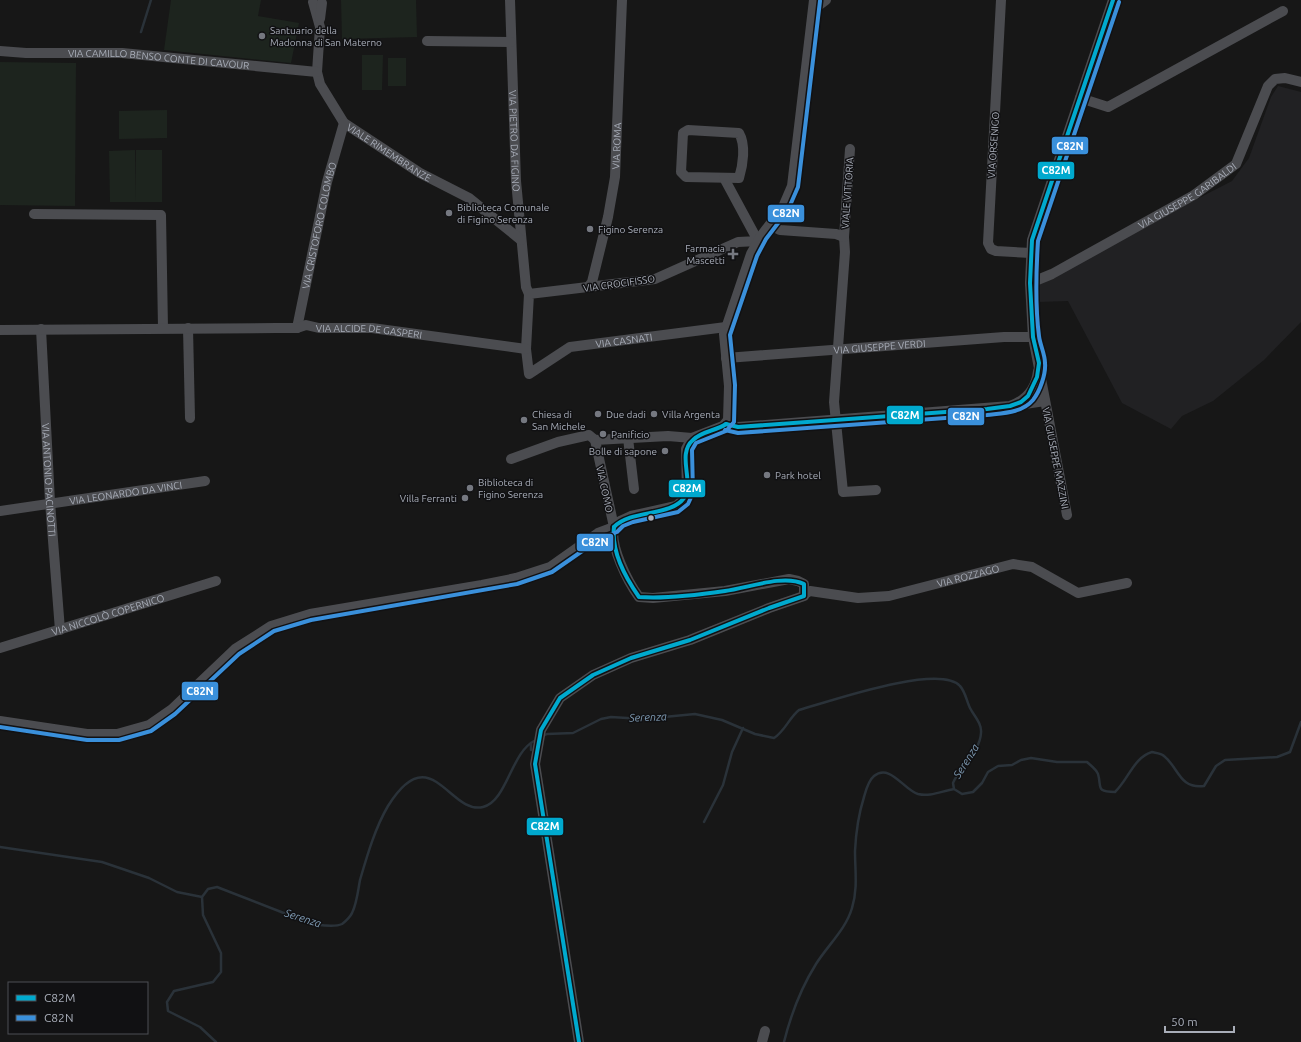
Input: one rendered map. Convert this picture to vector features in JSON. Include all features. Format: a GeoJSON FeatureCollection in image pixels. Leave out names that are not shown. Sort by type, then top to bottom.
{"type":"FeatureCollection","features":[{"type":"Feature","properties":{"kind":"street","name":"VIA PIETRO DA FIGINO"},"geometry":{"type":"LineString","coordinates":[[510,0],[516,181],[526,287],[529,294]]}},
{"type":"Feature","properties":{"kind":"street","name":"VIA ROMA"},"geometry":{"type":"LineString","coordinates":[[588,287],[592,282],[608,217],[615,177],[622,0]]}},
{"type":"Feature","properties":{"kind":"street"},"geometry":{"type":"LineString","coordinates":[[511,459],[558,442],[589,435],[595,440],[668,436],[692,438],[726,424],[729,416],[724,334],[751,254],[758,241],[787,200],[792,186],[814,4],[826,0]]}},
{"type":"Feature","properties":{"kind":"street","name":"VIA ORSENIGO"},"geometry":{"type":"LineString","coordinates":[[1001,0],[988,243],[991,249],[996,251],[1031,253]]}},
{"type":"Feature","properties":{"kind":"street"},"geometry":{"type":"LineString","coordinates":[[1010,406],[1021,402],[1028,396],[1037,377],[1039,363],[1033,337],[1030,283],[1032,240],[1113,0]]}},
{"type":"Feature","properties":{"kind":"street","name":"VIALE RIMEMBRANZE"},"geometry":{"type":"LineString","coordinates":[[317,1],[320,27],[317,72],[320,84],[344,123],[420,173],[469,198],[521,240]]}},
{"type":"Feature","properties":{"kind":"street"},"geometry":{"type":"LineString","coordinates":[[1080,98],[1108,107],[1284,11]]}},
{"type":"Feature","properties":{"kind":"street"},"geometry":{"type":"LineString","coordinates":[[427,41],[511,42]]}},
{"type":"Feature","properties":{"kind":"street","name":"VIA CAMILLO BENSO CONTE DI CAVOUR"},"geometry":{"type":"LineString","coordinates":[[0,51],[26,53],[122,53],[317,72]]}},
{"type":"Feature","properties":{"kind":"street","name":"VIA GIUSEPPE GARIBALDI"},"geometry":{"type":"LineString","coordinates":[[1030,283],[1052,274],[1194,195],[1236,164],[1268,86],[1275,78],[1285,78],[1301,82]]}},
{"type":"Feature","properties":{"kind":"street","name":"VIA CRISTOFORO COLOMBO"},"geometry":{"type":"LineString","coordinates":[[297,328],[327,182],[344,123]]}},
{"type":"Feature","properties":{"kind":"street"},"geometry":{"type":"LineString","coordinates":[[688,130],[739,133],[743,140],[742,169],[739,178],[724,178],[686,177],[681,172],[683,133],[688,130]]}},
{"type":"Feature","properties":{"kind":"street","name":"VIALE VITTORIA"},"geometry":{"type":"LineString","coordinates":[[850,149],[844,237],[845,252],[834,402],[835,420],[843,492],[876,490]]}},
{"type":"Feature","properties":{"kind":"street"},"geometry":{"type":"LineString","coordinates":[[724,178],[758,241]]}},
{"type":"Feature","properties":{"kind":"street"},"geometry":{"type":"LineString","coordinates":[[34,214],[161,215],[163,328]]}},
{"type":"Feature","properties":{"kind":"street"},"geometry":{"type":"LineString","coordinates":[[770,225],[780,230],[836,234],[844,237]]}},
{"type":"Feature","properties":{"kind":"street","name":"VIA CROCIFISSO"},"geometry":{"type":"LineString","coordinates":[[529,294],[655,279],[738,242],[758,241]]}},
{"type":"Feature","properties":{"kind":"street"},"geometry":{"type":"LineString","coordinates":[[526,349],[529,294]]}},
{"type":"Feature","properties":{"kind":"street","name":"VIA ALCIDE DE GASPERI"},"geometry":{"type":"LineString","coordinates":[[0,330],[297,328],[306,325],[319,328],[372,328],[526,349]]}},
{"type":"Feature","properties":{"kind":"street","name":"VIA CASNATI"},"geometry":{"type":"LineString","coordinates":[[526,349],[529,374],[570,347],[726,327]]}},
{"type":"Feature","properties":{"kind":"street"},"geometry":{"type":"LineString","coordinates":[[188,328],[190,418]]}},
{"type":"Feature","properties":{"kind":"street","name":"VIA ANTONIO PACINOTTI"},"geometry":{"type":"LineString","coordinates":[[41,329],[50,502],[60,630]]}},
{"type":"Feature","properties":{"kind":"street","name":"VIA GIUSEPPE VERDI"},"geometry":{"type":"LineString","coordinates":[[726,358],[1004,337],[1033,337]]}},
{"type":"Feature","properties":{"kind":"street","name":"VIA GIUSEPPE MAZZINI"},"geometry":{"type":"LineString","coordinates":[[1039,363],[1067,515]]}},
{"type":"Feature","properties":{"kind":"street"},"geometry":{"type":"LineString","coordinates":[[726,424],[738,427],[1010,406],[1045,401]]}},
{"type":"Feature","properties":{"kind":"street"},"geometry":{"type":"LineString","coordinates":[[628,438],[634,489]]}},
{"type":"Feature","properties":{"kind":"street"},"geometry":{"type":"LineString","coordinates":[[0,721],[87,734],[117,734],[150,726],[172,710],[236,649],[271,626],[310,614],[516,578],[550,567],[598,533],[614,527],[626,518],[676,506],[684,499],[687,492],[686,449],[692,438]]}},
{"type":"Feature","properties":{"kind":"street","name":"VIA COMO"},"geometry":{"type":"LineString","coordinates":[[595,440],[614,527],[612,534],[614,545],[633,589],[639,596],[653,598],[726,591],[789,579],[804,584],[805,594]]}},
{"type":"Feature","properties":{"kind":"street","name":"VIA LEONARDO DA VINCI"},"geometry":{"type":"LineString","coordinates":[[0,511],[50,502],[205,481]]}},
{"type":"Feature","properties":{"kind":"street","name":"VIA ROZZAGO"},"geometry":{"type":"LineString","coordinates":[[805,594],[810,591],[858,598],[889,596],[1013,564],[1032,567],[1078,592],[1127,583]]}},
{"type":"Feature","properties":{"kind":"street","name":"VIA NICCOLÒ COPERNICO"},"geometry":{"type":"LineString","coordinates":[[0,648],[216,581]]}},
{"type":"Feature","properties":{"kind":"street"},"geometry":{"type":"LineString","coordinates":[[579,1042],[535,764],[541,730],[560,698],[593,675],[631,658],[690,640],[769,608],[804,596],[805,594]]}},
{"type":"Feature","properties":{"kind":"street"},"geometry":{"type":"LineString","coordinates":[[762,1042],[765,1031]]}},
{"type":"Feature","properties":{"kind":"shaded area"},"geometry":{"type":"Polygon","coordinates":[[[171,0],[261,0],[258,16],[299,23],[291,63],[164,50],[171,0]]]}},
{"type":"Feature","properties":{"kind":"shaded area"},"geometry":{"type":"Polygon","coordinates":[[[341,0],[416,0],[417,37],[342,39],[341,0]]]}},
{"type":"Feature","properties":{"kind":"shaded area"},"geometry":{"type":"Polygon","coordinates":[[[362,55],[383,55],[382,90],[362,90],[362,55]]]}},
{"type":"Feature","properties":{"kind":"shaded area"},"geometry":{"type":"Polygon","coordinates":[[[388,58],[406,58],[406,86],[388,86],[388,58]]]}},
{"type":"Feature","properties":{"kind":"shaded area"},"geometry":{"type":"Polygon","coordinates":[[[0,62],[76,63],[75,206],[0,205],[0,62]]]}},
{"type":"Feature","properties":{"kind":"shaded area"},"geometry":{"type":"Polygon","coordinates":[[[1278,86],[1301,92],[1301,322],[1264,360],[1213,401],[1182,416],[1171,429],[1122,403],[1068,301],[1038,302],[1038,281],[1232,181],[1249,158],[1271,97],[1278,86]]]}},
{"type":"Feature","properties":{"kind":"shaded area"},"geometry":{"type":"Polygon","coordinates":[[[167,110],[167,138],[119,139],[119,111],[167,110]]]}},
{"type":"Feature","properties":{"kind":"shaded area"},"geometry":{"type":"Polygon","coordinates":[[[135,150],[136,202],[110,202],[109,151],[135,150]]]}},
{"type":"Feature","properties":{"kind":"shaded area"},"geometry":{"type":"Polygon","coordinates":[[[136,150],[162,150],[162,202],[136,202],[136,150]]]}},
{"type":"Feature","properties":{"kind":"waterway"},"geometry":{"type":"LineString","coordinates":[[141,32],[151,0]]}},
{"type":"Feature","properties":{"kind":"waterway","name":"Serenza"},"geometry":{"type":"LineString","coordinates":[[543,736],[547,734],[573,733],[601,719],[611,717],[643,719],[695,714],[722,720],[755,734],[774,738],[781,732],[799,710],[882,686],[907,681],[930,679],[948,680],[962,688],[981,729],[980,740],[974,753],[956,777],[953,783],[954,789],[962,794],[973,792],[982,783],[988,772],[998,766],[1012,765],[1021,760],[1031,758],[1057,762],[1087,762],[1097,772],[1100,788],[1104,791],[1115,792],[1140,759],[1152,752],[1164,756],[1184,781],[1196,786],[1204,786],[1216,766],[1225,760],[1277,757],[1290,752],[1301,722]]}},
{"type":"Feature","properties":{"kind":"waterway"},"geometry":{"type":"LineString","coordinates":[[704,822],[723,785],[732,752],[743,728]]}},
{"type":"Feature","properties":{"kind":"waterway","name":"Serenza"},"geometry":{"type":"LineString","coordinates":[[216,1042],[200,1027],[168,1011],[167,1002],[174,991],[213,982],[221,972],[221,953],[203,915],[202,897],[208,889],[217,887],[312,924],[331,926],[342,924],[350,916],[354,909],[360,880],[379,823],[388,806],[403,787],[416,778],[428,778],[439,784],[460,801],[471,806],[483,807],[491,803],[498,796],[520,756],[526,747],[534,741]]}},
{"type":"Feature","properties":{"kind":"waterway","name":"Serenza"},"geometry":{"type":"LineString","coordinates":[[531,743],[531,750]]}},
{"type":"Feature","properties":{"kind":"waterway"},"geometry":{"type":"LineString","coordinates":[[784,1042],[793,1011],[806,982],[816,964],[846,923],[852,908],[856,887],[856,837],[862,804],[870,780],[880,773],[886,773],[897,779],[913,792],[922,795],[954,789]]}},
{"type":"Feature","properties":{"kind":"waterway"},"geometry":{"type":"LineString","coordinates":[[0,847],[102,862],[149,878],[177,892],[202,897]]}},
{"type":"Feature","properties":{"kind":"transit line","name":"C82M"},"geometry":{"type":"LineString","coordinates":[[726,424],[738,427],[987,409],[1010,406],[1021,402],[1028,396],[1037,377],[1039,363],[1033,337],[1030,283],[1032,240],[1113,0]]}},
{"type":"Feature","properties":{"kind":"transit line","name":"C82N"},"geometry":{"type":"LineString","coordinates":[[0,727],[87,740],[119,740],[151,731],[175,714],[239,654],[274,631],[311,620],[517,584],[552,572],[601,538],[617,532],[623,526],[633,522],[678,512],[688,504],[693,493],[692,450],[696,443],[726,431],[734,422],[735,385],[730,335],[757,256],[766,239],[788,210],[798,187],[820,1]]}},
{"type":"Feature","properties":{"kind":"transit line","name":"C82N"},"geometry":{"type":"LineString","coordinates":[[725,430],[738,433],[987,415],[1018,410],[1033,400],[1038,392],[1045,372],[1045,360],[1040,343],[1036,300],[1038,241],[1119,2]]}},
{"type":"Feature","properties":{"kind":"transit line","name":"C82M"},"geometry":{"type":"LineString","coordinates":[[614,527],[622,521],[670,508],[678,504],[687,492],[686,453],[688,446],[697,437],[726,424]]}},
{"type":"Feature","properties":{"kind":"transit line","name":"C82M"},"geometry":{"type":"LineString","coordinates":[[579,1042],[535,764],[541,730],[560,698],[593,675],[631,658],[690,640],[769,608],[804,596],[804,584],[786,580],[693,595],[639,597],[620,564],[615,546],[614,527]]}},
{"type":"Feature","properties":{"kind":"place","name":"Santuario della Madonna di San Materno"},"geometry":{"type":"Point","coordinates":[262,36]}},
{"type":"Feature","properties":{"kind":"place","name":"Biblioteca Comunale di Figino Serenza"},"geometry":{"type":"Point","coordinates":[449,213]}},
{"type":"Feature","properties":{"kind":"place","name":"Figino Serenza"},"geometry":{"type":"Point","coordinates":[590,229]}},
{"type":"Feature","properties":{"kind":"place","name":"Farmacia Mascetti"},"geometry":{"type":"Point","coordinates":[733,254]}},
{"type":"Feature","properties":{"kind":"place","name":"Due dadi"},"geometry":{"type":"Point","coordinates":[598,414]}},
{"type":"Feature","properties":{"kind":"place","name":"Villa Argenta"},"geometry":{"type":"Point","coordinates":[654,414]}},
{"type":"Feature","properties":{"kind":"place","name":"Chiesa di San Michele"},"geometry":{"type":"Point","coordinates":[524,420]}},
{"type":"Feature","properties":{"kind":"place","name":"Panificio"},"geometry":{"type":"Point","coordinates":[603,434]}},
{"type":"Feature","properties":{"kind":"place","name":"Bolle di sapone"},"geometry":{"type":"Point","coordinates":[665,451]}},
{"type":"Feature","properties":{"kind":"place","name":"Park hotel"},"geometry":{"type":"Point","coordinates":[767,475]}},
{"type":"Feature","properties":{"kind":"place","name":"Biblioteca di Figino Serenza"},"geometry":{"type":"Point","coordinates":[470,488]}},
{"type":"Feature","properties":{"kind":"place","name":"Villa Ferranti"},"geometry":{"type":"Point","coordinates":[465,498]}}]}
